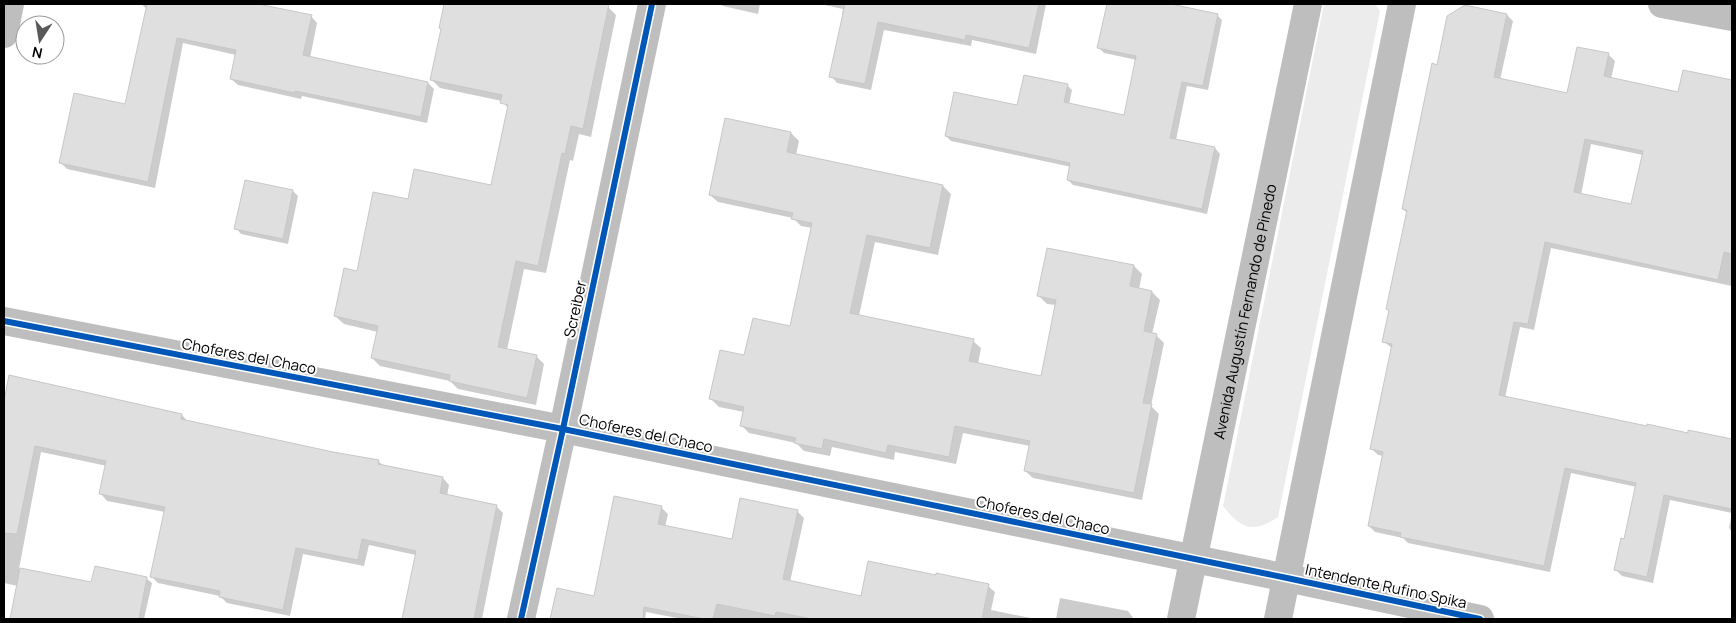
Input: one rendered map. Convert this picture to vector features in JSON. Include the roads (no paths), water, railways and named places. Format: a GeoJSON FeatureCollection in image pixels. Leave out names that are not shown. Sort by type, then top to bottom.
{"type":"FeatureCollection","features":[{"type":"Feature","properties":{"kind":"street"},"geometry":{"type":"LineString","coordinates":[[4,34],[10,4]]}},
{"type":"Feature","properties":{"kind":"street","name":"Screiber"},"geometry":{"type":"LineString","coordinates":[[521,619],[652,4]]}},
{"type":"Feature","properties":{"kind":"street","name":"Avenida Augustín Fernando de Pinedo"},"geometry":{"type":"LineString","coordinates":[[1181,619],[1308,4]]}},
{"type":"Feature","properties":{"kind":"street"},"geometry":{"type":"LineString","coordinates":[[1278,619],[1402,4]]}},
{"type":"Feature","properties":{"kind":"street"},"geometry":{"type":"LineString","coordinates":[[1662,4],[1732,17]]}},
{"type":"Feature","properties":{"kind":"street","name":"Choferes del Chaco"},"geometry":{"type":"LineString","coordinates":[[4,321],[563,429],[1286,578]]}},
{"type":"Feature","properties":{"kind":"street","name":"Intendente Rufino Spika"},"geometry":{"type":"LineString","coordinates":[[1286,578],[1480,619]]}}]}
